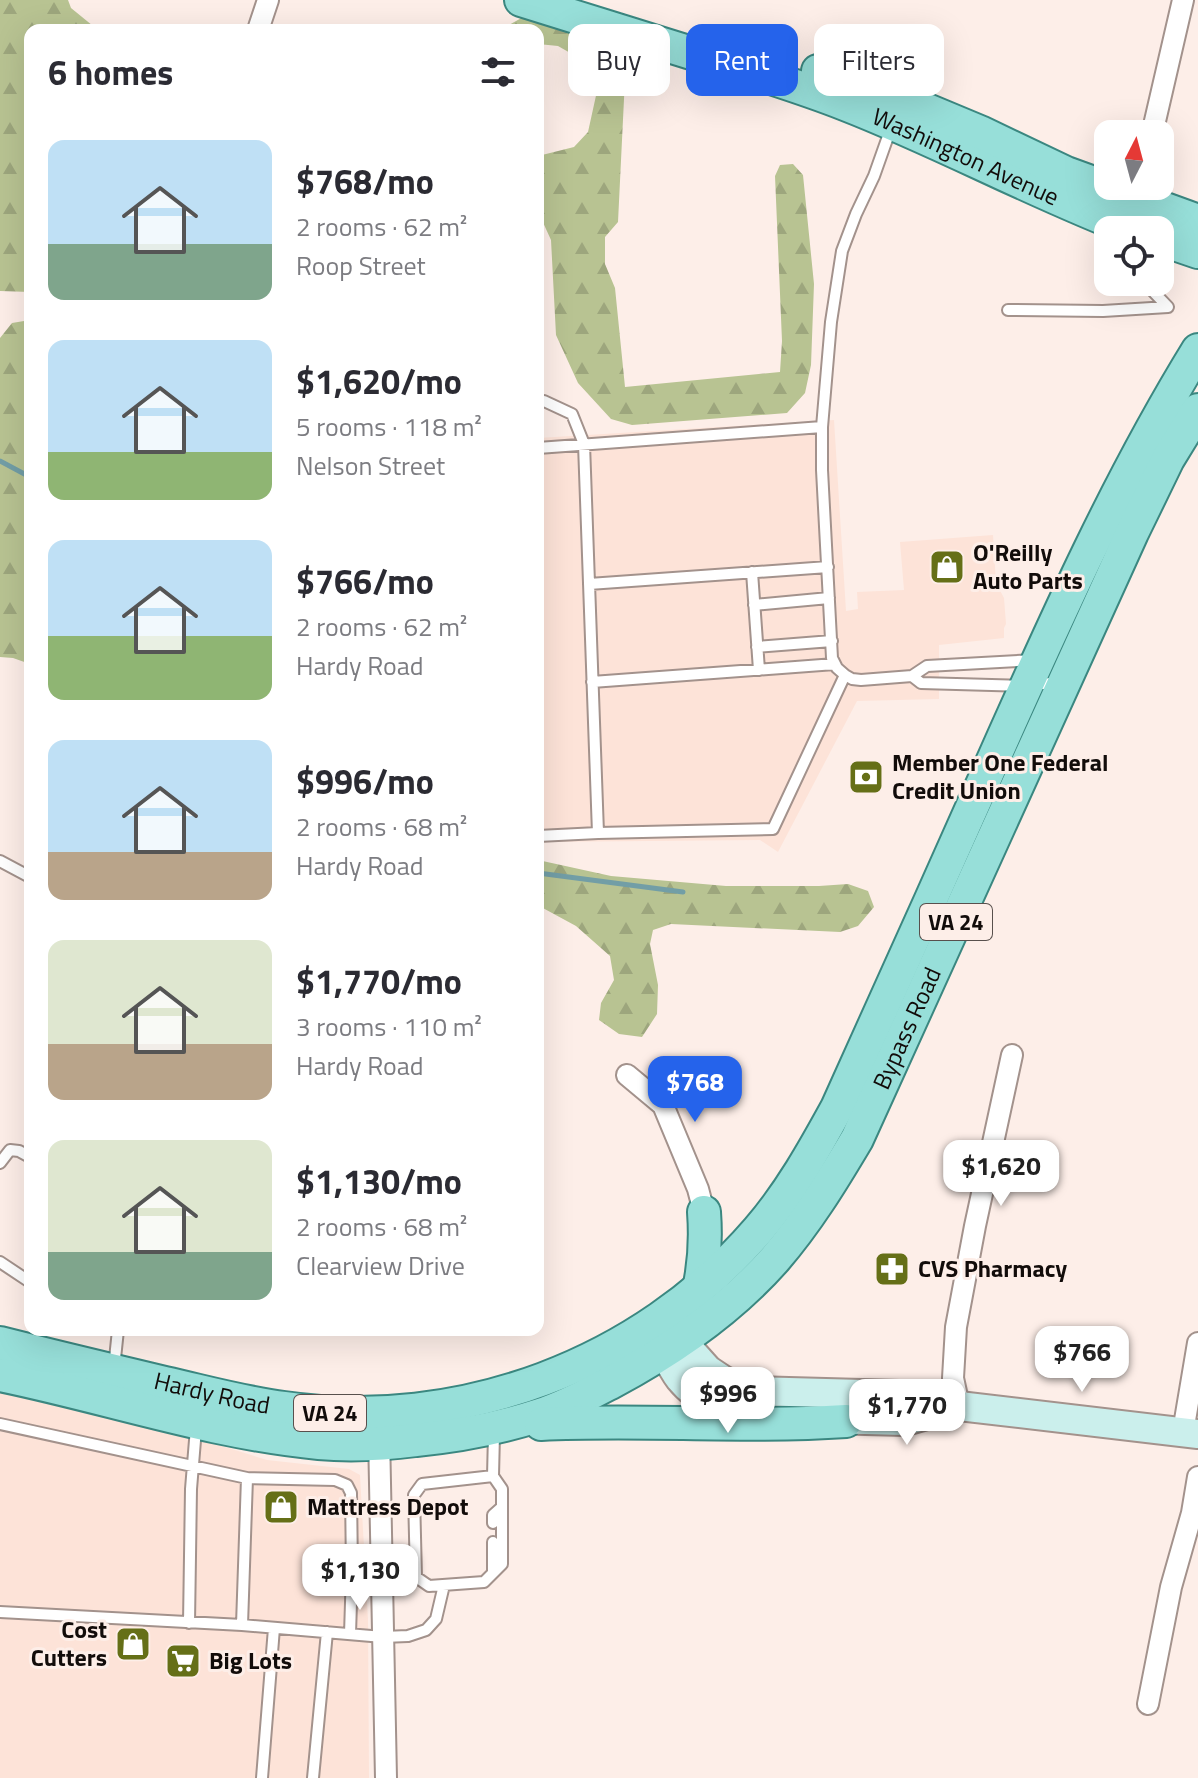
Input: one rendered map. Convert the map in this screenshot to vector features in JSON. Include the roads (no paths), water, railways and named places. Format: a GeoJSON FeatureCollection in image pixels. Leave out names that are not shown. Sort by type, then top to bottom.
{"type":"FeatureCollection","features":[{"type":"Feature","properties":{"kind":"main road","name":"Washington Avenue"},"geometry":{"type":"LineString","coordinates":[[521,0],[807,90],[893,123],[1042,192],[1127,215],[1198,221]]}},
{"type":"Feature","properties":{"kind":"main road","name":"Washington Avenue"},"geometry":{"type":"LineString","coordinates":[[588,0],[908,102],[1066,173],[1127,215]]}},
{"type":"Feature","properties":{"kind":"main road"},"geometry":{"type":"LineString","coordinates":[[1174,244],[1198,252]]}},
{"type":"Feature","properties":{"kind":"main road","name":"Bypass Road"},"geometry":{"type":"LineString","coordinates":[[666,1339],[739,1295],[773,1261],[826,1191],[857,1139],[1126,476],[1151,427],[1198,350]]}},
{"type":"Feature","properties":{"kind":"main road"},"geometry":{"type":"LineString","coordinates":[[1177,443],[1198,396]]}},
{"type":"Feature","properties":{"kind":"main road","name":"Bypass Road"},"geometry":{"type":"LineString","coordinates":[[500,1426],[579,1400],[645,1365],[699,1289],[730,1261],[787,1193],[837,1108],[1046,674],[1198,410]]}},
{"type":"Feature","properties":{"kind":"main road"},"geometry":{"type":"LineString","coordinates":[[704,1212],[713,1223],[733,1233],[740,1235],[758,1230]]}},
{"type":"Feature","properties":{"kind":"main road"},"geometry":{"type":"LineString","coordinates":[[699,1289],[705,1264],[704,1212]]}},
{"type":"Feature","properties":{"kind":"main road"},"geometry":{"type":"LineString","coordinates":[[666,1339],[716,1375],[737,1387],[755,1391],[899,1395],[959,1406],[1190,1433]]}},
{"type":"Feature","properties":{"kind":"main road"},"geometry":{"type":"LineString","coordinates":[[666,1339],[679,1378],[693,1392],[715,1404],[757,1414],[846,1421]]}},
{"type":"Feature","properties":{"kind":"main road","name":"Hardy Road"},"geometry":{"type":"LineString","coordinates":[[0,1375],[197,1423],[256,1435],[321,1443],[537,1383],[608,1350],[666,1339]]}},
{"type":"Feature","properties":{"kind":"main road","name":"Hardy Road"},"geometry":{"type":"LineString","coordinates":[[0,1343],[239,1401],[331,1413],[379,1429],[462,1435],[500,1426]]}},
{"type":"Feature","properties":{"kind":"main road"},"geometry":{"type":"LineString","coordinates":[[500,1426],[609,1422],[718,1425],[905,1421],[959,1406]]}},
{"type":"Feature","properties":{"kind":"street"},"geometry":{"type":"LineString","coordinates":[[260,24],[268,0]]}},
{"type":"Feature","properties":{"kind":"street"},"geometry":{"type":"LineString","coordinates":[[1155,120],[1183,0]]}},
{"type":"Feature","properties":{"kind":"street"},"geometry":{"type":"LineString","coordinates":[[959,1406],[953,1378],[956,1327],[1012,1055]]}},
{"type":"Feature","properties":{"kind":"street"},"geometry":{"type":"LineString","coordinates":[[627,1075],[663,1105],[698,1189],[704,1212]]}},
{"type":"Feature","properties":{"kind":"street"},"geometry":{"type":"LineString","coordinates":[[1190,1433],[1198,1343]]}},
{"type":"Feature","properties":{"kind":"street"},"geometry":{"type":"LineString","coordinates":[[379,1429],[386,1778]]}},
{"type":"Feature","properties":{"kind":"street"},"geometry":{"type":"LineString","coordinates":[[1148,1704],[1171,1587],[1192,1513],[1198,1477]]}},
{"type":"Feature","properties":{"kind":"lane"},"geometry":{"type":"LineString","coordinates":[[893,123],[842,251],[831,322],[822,427],[832,658],[845,675],[861,680],[912,676],[927,666],[1011,660],[1046,674]]}},
{"type":"Feature","properties":{"kind":"lane"},"geometry":{"type":"LineString","coordinates":[[1008,310],[1103,311],[1168,307],[1157,296]]}},
{"type":"Feature","properties":{"kind":"lane"},"geometry":{"type":"LineString","coordinates":[[544,401],[572,414],[584,444],[598,833]]}},
{"type":"Feature","properties":{"kind":"lane"},"geometry":{"type":"LineString","coordinates":[[544,447],[822,427]]}},
{"type":"Feature","properties":{"kind":"lane"},"geometry":{"type":"LineString","coordinates":[[589,584],[828,567]]}},
{"type":"Feature","properties":{"kind":"lane"},"geometry":{"type":"LineString","coordinates":[[752,572],[759,670]]}},
{"type":"Feature","properties":{"kind":"lane"},"geometry":{"type":"LineString","coordinates":[[754,605],[829,598]]}},
{"type":"Feature","properties":{"kind":"lane"},"geometry":{"type":"LineString","coordinates":[[757,647],[832,641]]}},
{"type":"Feature","properties":{"kind":"lane"},"geometry":{"type":"LineString","coordinates":[[592,682],[835,664]]}},
{"type":"Feature","properties":{"kind":"lane"},"geometry":{"type":"LineString","coordinates":[[912,676],[921,683],[1046,674]]}},
{"type":"Feature","properties":{"kind":"lane"},"geometry":{"type":"LineString","coordinates":[[544,836],[773,829],[845,675]]}},
{"type":"Feature","properties":{"kind":"lane"},"geometry":{"type":"LineString","coordinates":[[0,861],[24,874]]}},
{"type":"Feature","properties":{"kind":"lane"},"geometry":{"type":"LineString","coordinates":[[1,1159],[10,1150],[24,1154]]}},
{"type":"Feature","properties":{"kind":"lane"},"geometry":{"type":"LineString","coordinates":[[0,1262],[24,1278]]}},
{"type":"Feature","properties":{"kind":"lane"},"geometry":{"type":"LineString","coordinates":[[113,1370],[117,1336]]}},
{"type":"Feature","properties":{"kind":"lane"},"geometry":{"type":"LineString","coordinates":[[189,1623],[192,1465],[197,1423]]}},
{"type":"Feature","properties":{"kind":"lane"},"geometry":{"type":"LineString","coordinates":[[0,1424],[247,1478],[335,1480],[347,1485],[351,1493],[352,1540],[350,1634]]}},
{"type":"Feature","properties":{"kind":"lane"},"geometry":{"type":"LineString","coordinates":[[493,1476],[422,1484],[414,1495],[416,1577],[429,1586],[484,1582],[502,1564],[502,1489],[493,1476],[500,1426]]}},
{"type":"Feature","properties":{"kind":"lane"},"geometry":{"type":"LineString","coordinates":[[242,1625],[247,1478]]}},
{"type":"Feature","properties":{"kind":"lane"},"geometry":{"type":"LineString","coordinates":[[493,1523],[493,1515],[502,1507]]}},
{"type":"Feature","properties":{"kind":"lane"},"geometry":{"type":"LineString","coordinates":[[493,1542],[493,1573]]}},
{"type":"Feature","properties":{"kind":"lane"},"geometry":{"type":"LineString","coordinates":[[0,1612],[242,1625],[383,1637],[408,1636],[426,1630],[436,1619],[444,1585]]}},
{"type":"Feature","properties":{"kind":"lane"},"geometry":{"type":"LineString","coordinates":[[262,1778],[274,1628]]}},
{"type":"Feature","properties":{"kind":"lane"},"geometry":{"type":"LineString","coordinates":[[313,1778],[327,1632]]}},
{"type":"Feature","properties":{"kind":"waterway"},"geometry":{"type":"LineString","coordinates":[[0,461],[24,474]]}},
{"type":"Feature","properties":{"kind":"waterway"},"geometry":{"type":"LineString","coordinates":[[544,874],[683,892]]}},
{"type":"Feature","properties":{"kind":"place","name":"O'Reilly Auto Parts"},"geometry":{"type":"Point","coordinates":[947,567]}},
{"type":"Feature","properties":{"kind":"place","name":"Member One Federal Credit Union"},"geometry":{"type":"Point","coordinates":[866,777]}},
{"type":"Feature","properties":{"kind":"place","name":"CVS Pharmacy"},"geometry":{"type":"Point","coordinates":[892,1269]}},
{"type":"Feature","properties":{"kind":"place","name":"Mattress Depot"},"geometry":{"type":"Point","coordinates":[281,1507]}},
{"type":"Feature","properties":{"kind":"place","name":"Cost Cutters"},"geometry":{"type":"Point","coordinates":[133,1644]}},
{"type":"Feature","properties":{"kind":"place","name":"Big Lots"},"geometry":{"type":"Point","coordinates":[183,1661]}}]}
